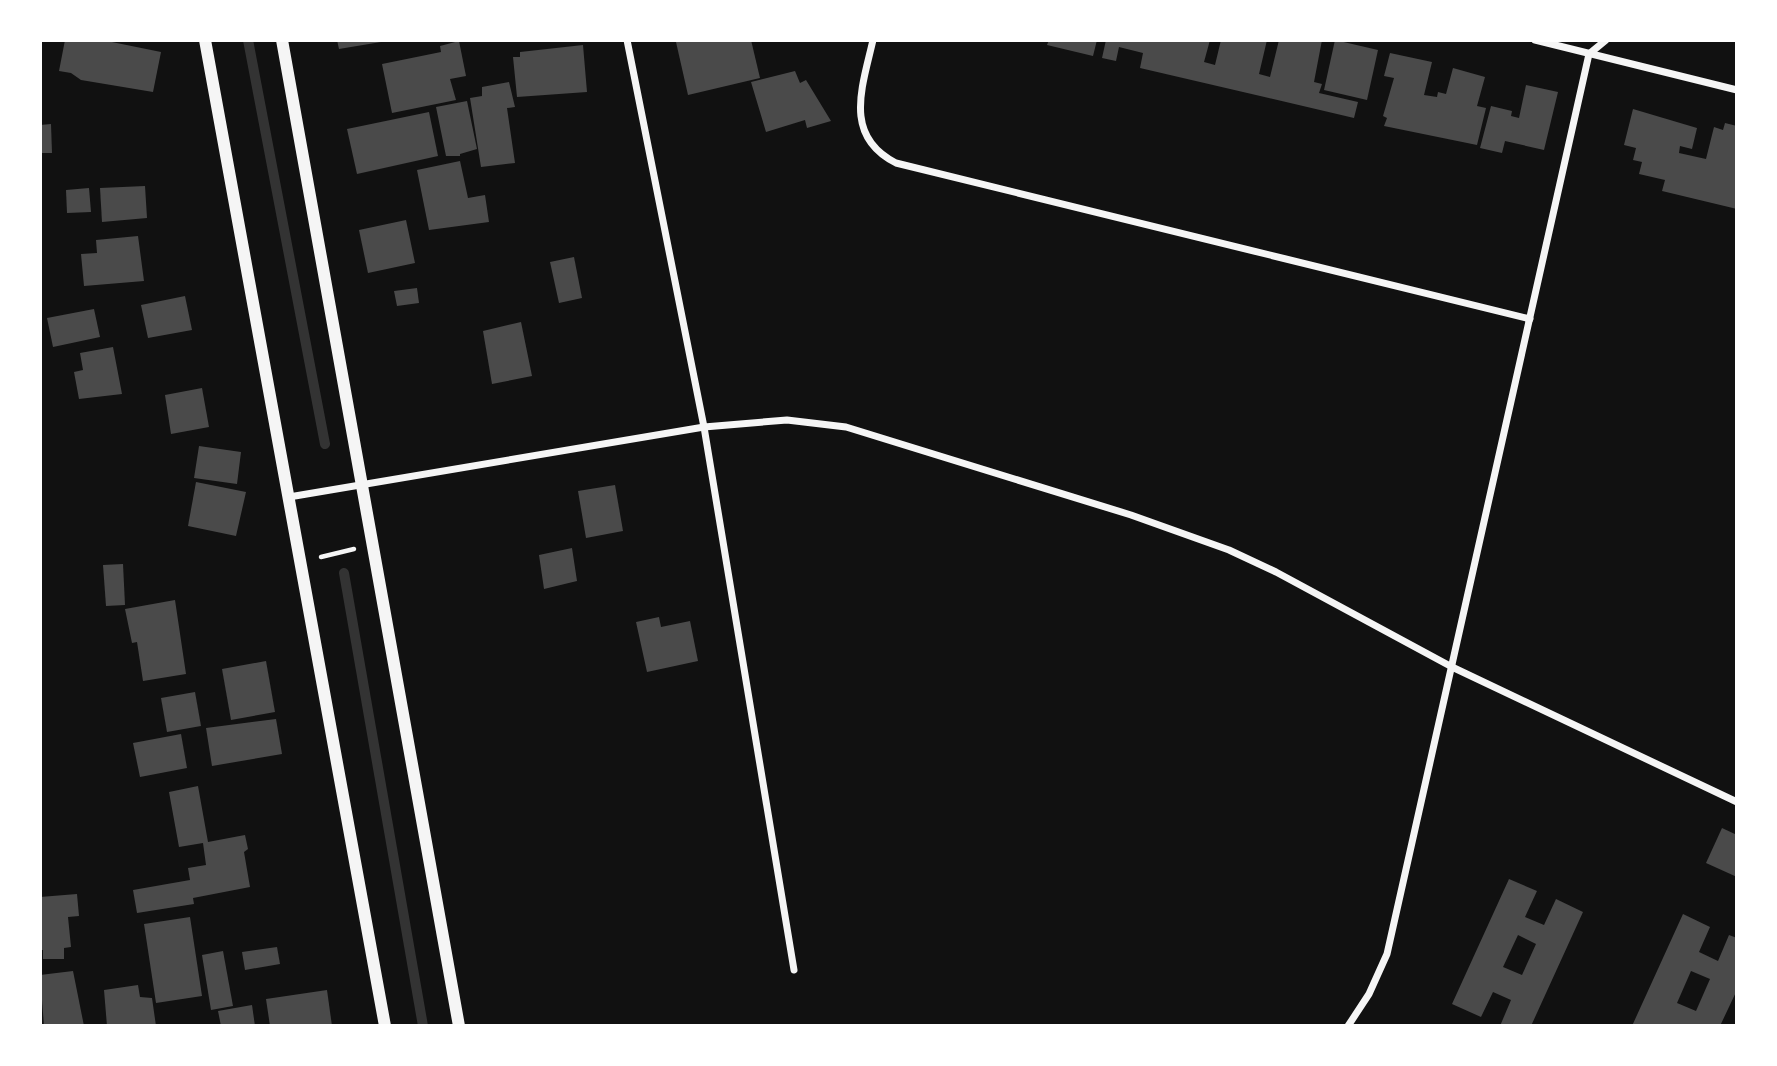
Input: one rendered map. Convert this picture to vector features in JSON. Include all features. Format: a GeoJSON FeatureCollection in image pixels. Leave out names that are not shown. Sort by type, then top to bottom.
{"type":"FeatureCollection","features":[{"type":"Feature","properties":{"kind":"street"},"geometry":{"type":"LineString","coordinates":[[205,40],[385,1026]]}},
{"type":"Feature","properties":{"kind":"street"},"geometry":{"type":"LineString","coordinates":[[282,40],[459,1026]]}},
{"type":"Feature","properties":{"kind":"street"},"geometry":{"type":"LineString","coordinates":[[627,40],[704,427],[794,970]]}},
{"type":"Feature","properties":{"kind":"street"},"geometry":{"type":"LineString","coordinates":[[873,40],[863,82],[863,132],[876,153],[896,163],[1530,319]]}},
{"type":"Feature","properties":{"kind":"street"},"geometry":{"type":"LineString","coordinates":[[1535,40],[1737,90]]}},
{"type":"Feature","properties":{"kind":"street"},"geometry":{"type":"LineString","coordinates":[[1348,1026],[1369,994],[1387,954],[1589,54],[1606,40]]}},
{"type":"Feature","properties":{"kind":"street"},"geometry":{"type":"LineString","coordinates":[[289,497],[704,427],[788,420],[846,426],[1187,533],[1276,572],[1452,667],[1737,802]]}},
{"type":"Feature","properties":{"kind":"path"},"geometry":{"type":"LineString","coordinates":[[299,561],[372,545]]}},
{"type":"Feature","properties":{"kind":"building"},"geometry":{"type":"Polygon","coordinates":[[[65,40],[102,40],[161,52],[153,92],[81,80],[71,73],[59,71],[65,40]]]}},
{"type":"Feature","properties":{"kind":"building"},"geometry":{"type":"Polygon","coordinates":[[[337,40],[381,40],[381,42],[339,49],[337,40]]]}},
{"type":"Feature","properties":{"kind":"building"},"geometry":{"type":"Polygon","coordinates":[[[751,40],[760,78],[688,95],[676,42],[751,40]]]}},
{"type":"Feature","properties":{"kind":"building"},"geometry":{"type":"Polygon","coordinates":[[[1049,40],[1097,40],[1093,56],[1047,45],[1049,40]]]}},
{"type":"Feature","properties":{"kind":"building"},"geometry":{"type":"Polygon","coordinates":[[[1106,40],[1210,40],[1204,62],[1215,65],[1221,40],[1267,40],[1259,74],[1270,77],[1279,40],[1322,40],[1314,82],[1322,84],[1319,93],[1358,102],[1354,118],[1140,68],[1143,53],[1119,47],[1116,61],[1102,58],[1106,40]]]}},
{"type":"Feature","properties":{"kind":"building"},"geometry":{"type":"Polygon","coordinates":[[[1335,40],[1378,50],[1367,100],[1324,90],[1335,40]]]}},
{"type":"Feature","properties":{"kind":"building"},"geometry":{"type":"Polygon","coordinates":[[[459,41],[466,76],[450,79],[456,100],[392,113],[382,64],[441,52],[440,46],[459,41]]]}},
{"type":"Feature","properties":{"kind":"building"},"geometry":{"type":"Polygon","coordinates":[[[583,45],[587,92],[517,97],[513,57],[520,57],[520,52],[583,45]]]}},
{"type":"Feature","properties":{"kind":"building"},"geometry":{"type":"Polygon","coordinates":[[[1390,53],[1432,62],[1424,95],[1437,97],[1438,92],[1446,94],[1453,68],[1485,77],[1477,106],[1486,108],[1477,145],[1384,126],[1387,118],[1383,116],[1394,78],[1384,76],[1390,53]]]}},
{"type":"Feature","properties":{"kind":"building"},"geometry":{"type":"Polygon","coordinates":[[[795,71],[800,83],[806,80],[831,121],[807,128],[805,120],[766,132],[751,82],[795,71]]]}},
{"type":"Feature","properties":{"kind":"building"},"geometry":{"type":"Polygon","coordinates":[[[509,82],[515,107],[507,108],[515,163],[481,167],[470,98],[482,96],[482,87],[509,82]]]}},
{"type":"Feature","properties":{"kind":"building"},"geometry":{"type":"Polygon","coordinates":[[[1526,85],[1558,92],[1544,150],[1505,141],[1502,153],[1480,148],[1491,106],[1512,111],[1511,116],[1519,118],[1526,85]]]}},
{"type":"Feature","properties":{"kind":"building"},"geometry":{"type":"Polygon","coordinates":[[[467,101],[477,149],[460,156],[446,156],[436,107],[467,101]]]}},
{"type":"Feature","properties":{"kind":"building"},"geometry":{"type":"Polygon","coordinates":[[[1633,109],[1697,128],[1692,149],[1680,146],[1679,153],[1706,159],[1714,127],[1723,130],[1725,123],[1737,126],[1737,209],[1662,191],[1665,180],[1639,174],[1642,162],[1633,160],[1636,148],[1624,145],[1633,109]]]}},
{"type":"Feature","properties":{"kind":"building"},"geometry":{"type":"Polygon","coordinates":[[[429,112],[438,156],[357,174],[347,129],[429,112]]]}},
{"type":"Feature","properties":{"kind":"building"},"geometry":{"type":"Polygon","coordinates":[[[51,124],[52,153],[40,153],[40,125],[51,124]]]}},
{"type":"Feature","properties":{"kind":"building"},"geometry":{"type":"Polygon","coordinates":[[[460,161],[468,198],[485,195],[489,222],[429,230],[417,170],[460,161]]]}},
{"type":"Feature","properties":{"kind":"building"},"geometry":{"type":"Polygon","coordinates":[[[145,186],[147,218],[102,222],[100,188],[145,186]]]}},
{"type":"Feature","properties":{"kind":"building"},"geometry":{"type":"Polygon","coordinates":[[[89,188],[91,212],[67,213],[66,190],[89,188]]]}},
{"type":"Feature","properties":{"kind":"building"},"geometry":{"type":"Polygon","coordinates":[[[406,220],[415,263],[368,273],[359,230],[406,220]]]}},
{"type":"Feature","properties":{"kind":"building"},"geometry":{"type":"Polygon","coordinates":[[[138,236],[144,281],[84,286],[81,254],[97,253],[96,240],[138,236]]]}},
{"type":"Feature","properties":{"kind":"building"},"geometry":{"type":"Polygon","coordinates":[[[574,257],[582,298],[559,303],[550,262],[574,257]]]}},
{"type":"Feature","properties":{"kind":"building"},"geometry":{"type":"Polygon","coordinates":[[[417,288],[419,303],[397,306],[394,291],[417,288]]]}},
{"type":"Feature","properties":{"kind":"building"},"geometry":{"type":"Polygon","coordinates":[[[185,296],[192,330],[148,338],[141,305],[185,296]]]}},
{"type":"Feature","properties":{"kind":"building"},"geometry":{"type":"Polygon","coordinates":[[[94,309],[100,337],[53,347],[47,318],[94,309]]]}},
{"type":"Feature","properties":{"kind":"building"},"geometry":{"type":"Polygon","coordinates":[[[521,322],[532,376],[492,384],[483,331],[521,322]]]}},
{"type":"Feature","properties":{"kind":"building"},"geometry":{"type":"Polygon","coordinates":[[[113,347],[122,394],[79,399],[74,372],[83,370],[80,353],[113,347]]]}},
{"type":"Feature","properties":{"kind":"building"},"geometry":{"type":"Polygon","coordinates":[[[202,388],[209,427],[171,434],[165,395],[202,388]]]}},
{"type":"Feature","properties":{"kind":"building"},"geometry":{"type":"Polygon","coordinates":[[[199,446],[241,452],[237,484],[194,478],[199,446]]]}},
{"type":"Feature","properties":{"kind":"building"},"geometry":{"type":"Polygon","coordinates":[[[196,482],[246,492],[236,536],[188,526],[196,482]]]}},
{"type":"Feature","properties":{"kind":"building"},"geometry":{"type":"Polygon","coordinates":[[[615,485],[623,531],[586,538],[578,491],[615,485]]]}},
{"type":"Feature","properties":{"kind":"building"},"geometry":{"type":"Polygon","coordinates":[[[572,548],[577,581],[544,589],[539,555],[572,548]]]}},
{"type":"Feature","properties":{"kind":"building"},"geometry":{"type":"Polygon","coordinates":[[[123,564],[125,605],[106,606],[103,565],[123,564]]]}},
{"type":"Feature","properties":{"kind":"building"},"geometry":{"type":"Polygon","coordinates":[[[175,600],[186,674],[143,681],[137,642],[132,643],[125,609],[175,600]]]}},
{"type":"Feature","properties":{"kind":"building"},"geometry":{"type":"Polygon","coordinates":[[[659,617],[661,627],[690,621],[698,661],[647,672],[636,622],[659,617]]]}},
{"type":"Feature","properties":{"kind":"building"},"geometry":{"type":"Polygon","coordinates":[[[266,661],[275,712],[231,720],[222,669],[266,661]]]}},
{"type":"Feature","properties":{"kind":"building"},"geometry":{"type":"Polygon","coordinates":[[[195,692],[201,726],[167,732],[161,698],[195,692]]]}},
{"type":"Feature","properties":{"kind":"building"},"geometry":{"type":"Polygon","coordinates":[[[276,719],[282,754],[212,766],[206,728],[276,719]]]}},
{"type":"Feature","properties":{"kind":"building"},"geometry":{"type":"Polygon","coordinates":[[[181,734],[187,768],[140,777],[133,743],[181,734]]]}},
{"type":"Feature","properties":{"kind":"building"},"geometry":{"type":"Polygon","coordinates":[[[198,786],[208,842],[245,835],[248,849],[244,852],[250,887],[193,898],[194,904],[137,913],[133,890],[190,880],[188,868],[206,865],[203,843],[179,847],[169,792],[198,786]]]}},
{"type":"Feature","properties":{"kind":"building"},"geometry":{"type":"Polygon","coordinates":[[[1722,828],[1737,835],[1737,877],[1706,863],[1722,828]]]}},
{"type":"Feature","properties":{"kind":"building"},"geometry":{"type":"Polygon","coordinates":[[[1509,879],[1537,891],[1525,917],[1544,925],[1556,899],[1583,912],[1531,1026],[1500,1026],[1511,1000],[1493,992],[1481,1017],[1452,1004],[1509,879]],[[1518,935],[1503,967],[1522,975],[1536,944],[1518,935]]]}},
{"type":"Feature","properties":{"kind":"building"},"geometry":{"type":"Polygon","coordinates":[[[77,894],[79,916],[68,917],[71,947],[64,948],[64,959],[43,959],[43,950],[40,950],[40,897],[77,894]]]}},
{"type":"Feature","properties":{"kind":"building"},"geometry":{"type":"Polygon","coordinates":[[[1683,914],[1710,927],[1699,952],[1718,961],[1729,935],[1737,938],[1737,990],[1720,1026],[1632,1026],[1683,914]],[[1691,971],[1677,1003],[1696,1011],[1710,979],[1691,971]]]}},
{"type":"Feature","properties":{"kind":"building"},"geometry":{"type":"Polygon","coordinates":[[[190,917],[202,996],[156,1003],[144,924],[190,917]]]}},
{"type":"Feature","properties":{"kind":"building"},"geometry":{"type":"Polygon","coordinates":[[[277,947],[280,964],[245,970],[242,952],[277,947]]]}},
{"type":"Feature","properties":{"kind":"building"},"geometry":{"type":"Polygon","coordinates":[[[223,951],[233,1006],[211,1010],[202,955],[223,951]]]}},
{"type":"Feature","properties":{"kind":"building"},"geometry":{"type":"Polygon","coordinates":[[[73,971],[84,1026],[44,1026],[40,975],[73,971]]]}},
{"type":"Feature","properties":{"kind":"building"},"geometry":{"type":"Polygon","coordinates":[[[138,985],[140,997],[152,998],[156,1026],[107,1026],[104,990],[138,985]]]}},
{"type":"Feature","properties":{"kind":"building"},"geometry":{"type":"Polygon","coordinates":[[[327,990],[332,1026],[270,1026],[266,999],[327,990]]]}},
{"type":"Feature","properties":{"kind":"building"},"geometry":{"type":"Polygon","coordinates":[[[252,1005],[255,1026],[221,1026],[218,1011],[252,1005]]]}},
{"type":"Feature","properties":{"kind":"waterway"},"geometry":{"type":"LineString","coordinates":[[248,40],[325,444]]}},
{"type":"Feature","properties":{"kind":"waterway"},"geometry":{"type":"LineString","coordinates":[[344,573],[423,1026]]}}]}
